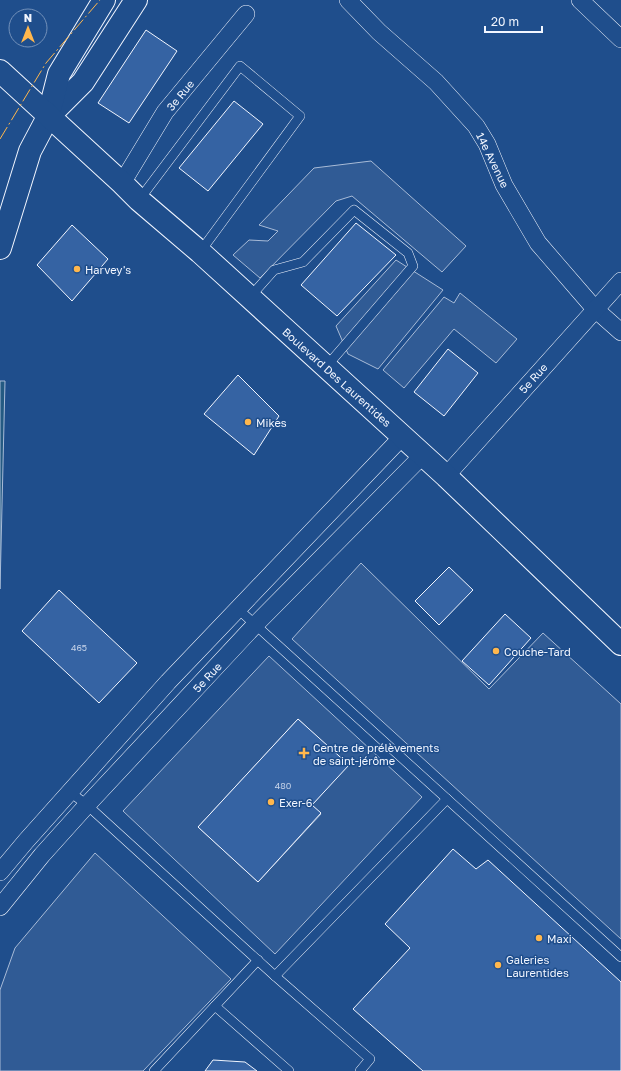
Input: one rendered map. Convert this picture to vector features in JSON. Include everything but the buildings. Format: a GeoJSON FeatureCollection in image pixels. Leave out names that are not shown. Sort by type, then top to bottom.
{"type":"FeatureCollection","features":[{"type":"Feature","properties":{"kind":"main road"},"geometry":{"type":"LineString","coordinates":[[0,248],[30,151],[48,117],[59,74],[104,0]]}},
{"type":"Feature","properties":{"kind":"main road"},"geometry":{"type":"LineString","coordinates":[[48,117],[83,82],[136,0]]}},
{"type":"Feature","properties":{"kind":"main road","name":"Boulevard Des Laurentides"},"geometry":{"type":"LineString","coordinates":[[0,71],[139,200],[200,252],[446,476],[621,644]]}},
{"type":"Feature","properties":{"kind":"street","name":"14e Avenue"},"geometry":{"type":"LineString","coordinates":[[348,0],[379,32],[436,82],[476,126],[487,144],[504,185],[538,243],[595,310],[621,332]]}},
{"type":"Feature","properties":{"kind":"street"},"geometry":{"type":"LineString","coordinates":[[580,0],[621,39]]}},
{"type":"Feature","properties":{"kind":"street","name":"3e Rue"},"geometry":{"type":"LineString","coordinates":[[122,183],[165,112],[246,14]]}},
{"type":"Feature","properties":{"kind":"street","name":"5e Rue"},"geometry":{"type":"LineString","coordinates":[[446,476],[621,281]]}},
{"type":"Feature","properties":{"kind":"street"},"geometry":{"type":"LineString","coordinates":[[0,872],[168,682],[402,437]]}},
{"type":"Feature","properties":{"kind":"street","name":"5e Rue"},"geometry":{"type":"LineString","coordinates":[[0,907],[42,855],[87,805],[255,625],[423,455]]}},
{"type":"Feature","properties":{"kind":"lane"},"geometry":{"type":"LineString","coordinates":[[139,200],[240,66],[300,116],[200,252]]}},
{"type":"Feature","properties":{"kind":"lane"},"geometry":{"type":"LineString","coordinates":[[250,297],[274,270],[303,262],[354,210],[408,253],[413,266],[326,367]]}},
{"type":"Feature","properties":{"kind":"lane"},"geometry":{"type":"LineString","coordinates":[[238,609],[621,957]]}},
{"type":"Feature","properties":{"kind":"lane"},"geometry":{"type":"LineString","coordinates":[[70,792],[87,805],[370,1059],[360,1071]]}},
{"type":"Feature","properties":{"kind":"lane"},"geometry":{"type":"LineString","coordinates":[[276,976],[447,799]]}},
{"type":"Feature","properties":{"kind":"lane"},"geometry":{"type":"LineString","coordinates":[[154,1071],[258,960]]}},
{"type":"Feature","properties":{"kind":"lane"},"geometry":{"type":"LineString","coordinates":[[215,1006],[289,1071]]}},
{"type":"Feature","properties":{"kind":"shaded area"},"geometry":{"type":"Polygon","coordinates":[[[371,161],[466,246],[442,272],[352,196],[336,201],[260,278],[233,255],[249,240],[268,241],[278,231],[259,225],[314,168],[371,161]]]}},
{"type":"Feature","properties":{"kind":"shaded area"},"geometry":{"type":"Polygon","coordinates":[[[396,260],[443,290],[378,369],[348,354],[336,326],[396,260]]]}},
{"type":"Feature","properties":{"kind":"shaded area"},"geometry":{"type":"Polygon","coordinates":[[[460,293],[517,339],[496,363],[454,329],[404,388],[383,370],[444,297],[454,303],[460,293]]]}},
{"type":"Feature","properties":{"kind":"shaded area"},"geometry":{"type":"Polygon","coordinates":[[[0,381],[5,381],[0,589],[0,381]]]}},
{"type":"Feature","properties":{"kind":"shaded area"},"geometry":{"type":"Polygon","coordinates":[[[361,563],[489,689],[543,633],[621,704],[621,939],[292,639],[361,563]]]}},
{"type":"Feature","properties":{"kind":"shaded area"},"geometry":{"type":"Polygon","coordinates":[[[269,656],[422,797],[275,954],[123,811],[269,656]],[[298,719],[198,827],[258,882],[321,814],[312,805],[348,765],[298,719]]]}},
{"type":"Feature","properties":{"kind":"shaded area"},"geometry":{"type":"Polygon","coordinates":[[[95,853],[231,979],[143,1071],[0,1071],[0,990],[15,948],[95,853]]]}},
{"type":"Feature","properties":{"kind":"power"},"geometry":{"type":"LineString","coordinates":[[0,139],[46,63],[100,0]]}},
{"type":"Feature","properties":{"kind":"place","name":"Harvey's"},"geometry":{"type":"Point","coordinates":[77,269]}},
{"type":"Feature","properties":{"kind":"place","name":"Mikes"},"geometry":{"type":"Point","coordinates":[248,422]}},
{"type":"Feature","properties":{"kind":"place","name":"Couche-Tard"},"geometry":{"type":"Point","coordinates":[496,651]}},
{"type":"Feature","properties":{"kind":"place","name":"Centre de prélèvements de saint-jérôme"},"geometry":{"type":"Point","coordinates":[304,753]}},
{"type":"Feature","properties":{"kind":"place","name":"Exer-6"},"geometry":{"type":"Point","coordinates":[271,802]}},
{"type":"Feature","properties":{"kind":"place","name":"Maxi"},"geometry":{"type":"Point","coordinates":[539,938]}},
{"type":"Feature","properties":{"kind":"place","name":"Galeries Laurentides"},"geometry":{"type":"Point","coordinates":[498,965]}}]}
